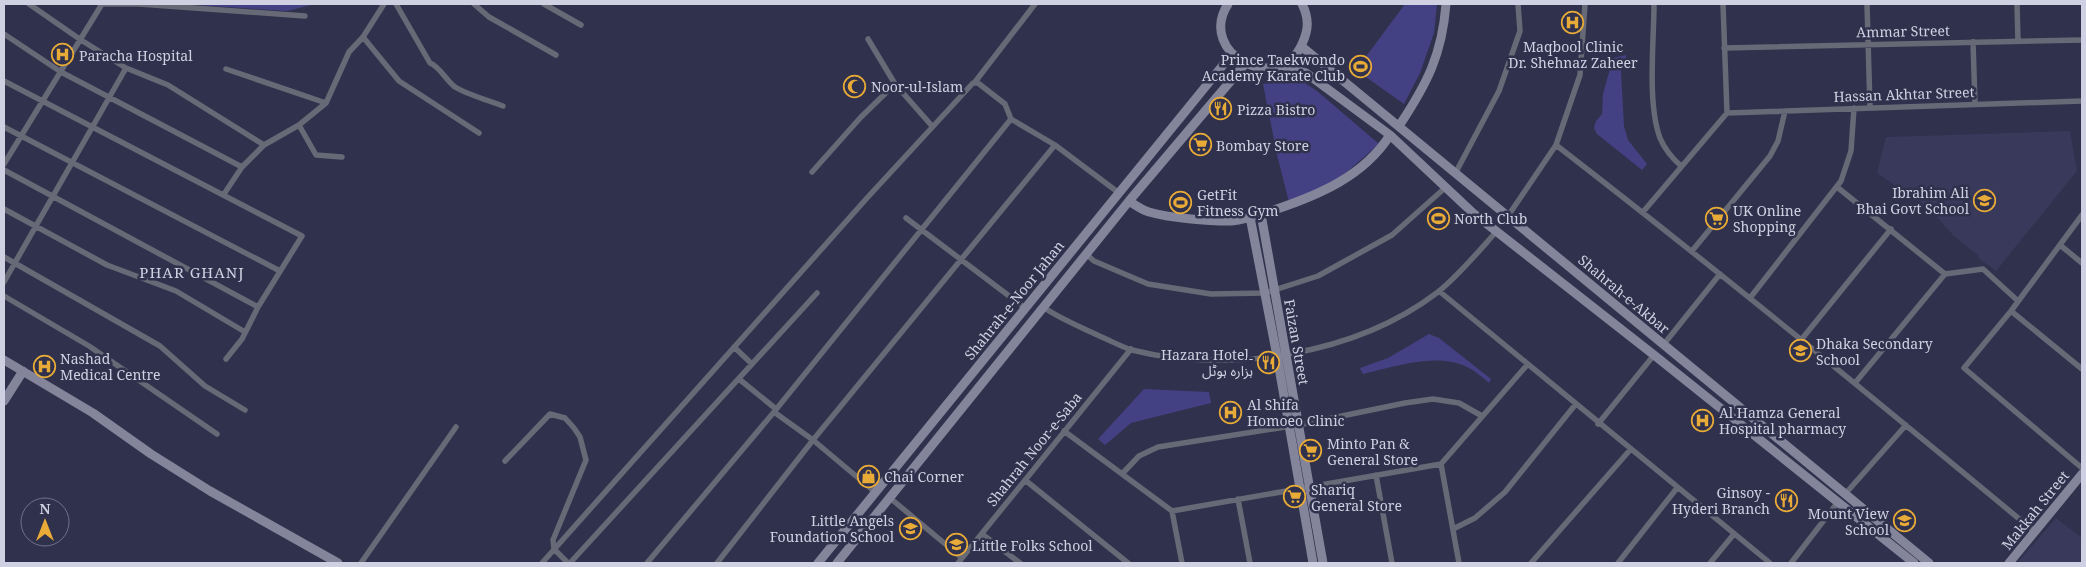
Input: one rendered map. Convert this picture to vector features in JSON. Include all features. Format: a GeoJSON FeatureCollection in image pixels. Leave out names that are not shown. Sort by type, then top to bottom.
{"type":"FeatureCollection","features":[{"type":"Feature","properties":{"kind":"main road"},"geometry":{"type":"LineString","coordinates":[[1228,4],[1223,18],[1222,34],[1226,47],[1245,64],[1267,68],[1281,65],[1291,60],[1299,52],[1307,33],[1308,23],[1302,4]]}},
{"type":"Feature","properties":{"kind":"main road"},"geometry":{"type":"LineString","coordinates":[[1399,126],[1415,102],[1433,66],[1444,32],[1446,4]]}},
{"type":"Feature","properties":{"kind":"main road","name":"Shahrah-e-Akbar"},"geometry":{"type":"LineString","coordinates":[[1301,46],[1930,563]]}},
{"type":"Feature","properties":{"kind":"main road","name":"Shahrah-e-Noor Jahan"},"geometry":{"type":"LineString","coordinates":[[818,563],[1232,54]]}},
{"type":"Feature","properties":{"kind":"main road","name":"Shahrah-e-Noor Jahan"},"geometry":{"type":"LineString","coordinates":[[837,563],[1129,201],[1245,64]]}},
{"type":"Feature","properties":{"kind":"main road","name":"Shahrah-e-Akbar"},"geometry":{"type":"LineString","coordinates":[[1281,65],[1306,73],[1390,135],[1496,232],[1654,355],[1914,563]]}},
{"type":"Feature","properties":{"kind":"main road"},"geometry":{"type":"LineString","coordinates":[[1129,201],[1148,212],[1231,222],[1314,196],[1352,175],[1384,145],[1390,135]]}},
{"type":"Feature","properties":{"kind":"main road","name":"Faizan Street"},"geometry":{"type":"LineString","coordinates":[[1260,214],[1270,292],[1304,488],[1314,563]]}},
{"type":"Feature","properties":{"kind":"main road","name":"Faizan Street"},"geometry":{"type":"LineString","coordinates":[[1250,217],[1270,292]]}},
{"type":"Feature","properties":{"kind":"main road"},"geometry":{"type":"LineString","coordinates":[[1008,330],[1019,339]]}},
{"type":"Feature","properties":{"kind":"main road"},"geometry":{"type":"LineString","coordinates":[[4,360],[93,413],[151,454],[210,491],[338,563]]}},
{"type":"Feature","properties":{"kind":"main road"},"geometry":{"type":"LineString","coordinates":[[4,401],[22,371]]}},
{"type":"Feature","properties":{"kind":"main road","name":"Makkah Street"},"geometry":{"type":"LineString","coordinates":[[2009,563],[2082,474]]}},
{"type":"Feature","properties":{"kind":"main road","name":"Faizan Street"},"geometry":{"type":"LineString","coordinates":[[1304,488],[1323,563]]}},
{"type":"Feature","properties":{"kind":"street"},"geometry":{"type":"LineString","coordinates":[[29,4],[126,68],[168,85],[264,146]]}},
{"type":"Feature","properties":{"kind":"street"},"geometry":{"type":"LineString","coordinates":[[4,164],[102,4],[139,4],[305,16]]}},
{"type":"Feature","properties":{"kind":"street"},"geometry":{"type":"LineString","coordinates":[[224,194],[242,167],[264,146],[299,125],[326,103],[349,52],[363,37],[384,4]]}},
{"type":"Feature","properties":{"kind":"street"},"geometry":{"type":"LineString","coordinates":[[396,4],[430,62],[435,65],[447,81],[458,89],[503,106]]}},
{"type":"Feature","properties":{"kind":"street"},"geometry":{"type":"LineString","coordinates":[[474,4],[489,17],[556,55]]}},
{"type":"Feature","properties":{"kind":"street"},"geometry":{"type":"LineString","coordinates":[[544,4],[582,25]]}},
{"type":"Feature","properties":{"kind":"street"},"geometry":{"type":"LineString","coordinates":[[542,563],[932,126],[975,82],[1035,4]]}},
{"type":"Feature","properties":{"kind":"street"},"geometry":{"type":"LineString","coordinates":[[1456,172],[1499,91],[1520,30],[1518,4]]}},
{"type":"Feature","properties":{"kind":"street"},"geometry":{"type":"LineString","coordinates":[[1508,216],[1556,145],[1580,75],[1584,4]]}},
{"type":"Feature","properties":{"kind":"street"},"geometry":{"type":"LineString","coordinates":[[1654,4],[1655,120],[1661,139],[1670,156],[1681,166]]}},
{"type":"Feature","properties":{"kind":"street"},"geometry":{"type":"LineString","coordinates":[[1643,212],[1727,113],[1723,4]]}},
{"type":"Feature","properties":{"kind":"street"},"geometry":{"type":"LineString","coordinates":[[1866,4],[1870,108]]}},
{"type":"Feature","properties":{"kind":"street"},"geometry":{"type":"LineString","coordinates":[[2017,4],[2018,42]]}},
{"type":"Feature","properties":{"kind":"street"},"geometry":{"type":"LineString","coordinates":[[4,34],[61,72],[242,167]]}},
{"type":"Feature","properties":{"kind":"street"},"geometry":{"type":"LineString","coordinates":[[363,37],[399,81],[479,132]]}},
{"type":"Feature","properties":{"kind":"street"},"geometry":{"type":"LineString","coordinates":[[868,39],[895,84],[932,126]]}},
{"type":"Feature","properties":{"kind":"street","name":"Ammar Street"},"geometry":{"type":"LineString","coordinates":[[1724,48],[2082,40]]}},
{"type":"Feature","properties":{"kind":"street"},"geometry":{"type":"LineString","coordinates":[[1972,42],[1975,104]]}},
{"type":"Feature","properties":{"kind":"street"},"geometry":{"type":"LineString","coordinates":[[4,282],[126,68]]}},
{"type":"Feature","properties":{"kind":"street"},"geometry":{"type":"LineString","coordinates":[[226,69],[326,103]]}},
{"type":"Feature","properties":{"kind":"street"},"geometry":{"type":"LineString","coordinates":[[4,81],[302,236],[258,307],[242,339],[226,359]]}},
{"type":"Feature","properties":{"kind":"street"},"geometry":{"type":"LineString","coordinates":[[975,82],[1005,104],[1011,119],[1055,145],[1119,194]]}},
{"type":"Feature","properties":{"kind":"street"},"geometry":{"type":"LineString","coordinates":[[812,172],[895,84]]}},
{"type":"Feature","properties":{"kind":"street","name":"Hassan Akhtar Street"},"geometry":{"type":"LineString","coordinates":[[1727,113],[2082,100]]}},
{"type":"Feature","properties":{"kind":"street"},"geometry":{"type":"LineString","coordinates":[[1750,298],[1837,187],[1851,151],[1854,108]]}},
{"type":"Feature","properties":{"kind":"street"},"geometry":{"type":"LineString","coordinates":[[1692,251],[1770,156],[1778,141],[1785,111]]}},
{"type":"Feature","properties":{"kind":"street"},"geometry":{"type":"LineString","coordinates":[[647,563],[775,411],[1011,119]]}},
{"type":"Feature","properties":{"kind":"street"},"geometry":{"type":"LineString","coordinates":[[299,125],[316,155],[342,157]]}},
{"type":"Feature","properties":{"kind":"street"},"geometry":{"type":"LineString","coordinates":[[4,127],[280,271]]}},
{"type":"Feature","properties":{"kind":"street"},"geometry":{"type":"LineString","coordinates":[[718,563],[813,440],[1055,145]]}},
{"type":"Feature","properties":{"kind":"street"},"geometry":{"type":"LineString","coordinates":[[1556,145],[1692,251],[2035,532]]}},
{"type":"Feature","properties":{"kind":"street"},"geometry":{"type":"LineString","coordinates":[[4,170],[258,307]]}},
{"type":"Feature","properties":{"kind":"street"},"geometry":{"type":"LineString","coordinates":[[1837,187],[1945,274]]}},
{"type":"Feature","properties":{"kind":"street"},"geometry":{"type":"LineString","coordinates":[[1086,254],[1094,261],[1148,284],[1210,294],[1270,292],[1318,276],[1392,235],[1446,188]]}},
{"type":"Feature","properties":{"kind":"street"},"geometry":{"type":"LineString","coordinates":[[4,209],[107,265],[176,291],[245,332]]}},
{"type":"Feature","properties":{"kind":"street"},"geometry":{"type":"LineString","coordinates":[[2082,215],[2011,311],[1964,368],[2082,468]]}},
{"type":"Feature","properties":{"kind":"street"},"geometry":{"type":"LineString","coordinates":[[906,218],[1025,308]]}},
{"type":"Feature","properties":{"kind":"street"},"geometry":{"type":"LineString","coordinates":[[1802,340],[1891,229]]}},
{"type":"Feature","properties":{"kind":"street"},"geometry":{"type":"LineString","coordinates":[[1043,308],[1060,318],[1130,350],[1191,359],[1242,359],[1282,356],[1344,340],[1387,322],[1439,291],[1496,232]]}},
{"type":"Feature","properties":{"kind":"street"},"geometry":{"type":"LineString","coordinates":[[2060,245],[2082,263]]}},
{"type":"Feature","properties":{"kind":"street"},"geometry":{"type":"LineString","coordinates":[[4,257],[160,346],[206,386],[245,410]]}},
{"type":"Feature","properties":{"kind":"street"},"geometry":{"type":"LineString","coordinates":[[1855,383],[1945,274],[1983,269],[2018,301]]}},
{"type":"Feature","properties":{"kind":"street"},"geometry":{"type":"LineString","coordinates":[[1664,344],[1720,274]]}},
{"type":"Feature","properties":{"kind":"street"},"geometry":{"type":"LineString","coordinates":[[1439,291],[1598,424],[1770,563]]}},
{"type":"Feature","properties":{"kind":"street"},"geometry":{"type":"LineString","coordinates":[[505,461],[550,414],[565,418],[580,437],[586,460],[554,534],[554,549],[569,563],[817,293]]}},
{"type":"Feature","properties":{"kind":"street"},"geometry":{"type":"LineString","coordinates":[[4,296],[89,346],[217,434]]}},
{"type":"Feature","properties":{"kind":"street"},"geometry":{"type":"LineString","coordinates":[[2011,311],[2082,369]]}},
{"type":"Feature","properties":{"kind":"street"},"geometry":{"type":"LineString","coordinates":[[734,347],[752,364]]}},
{"type":"Feature","properties":{"kind":"street","name":"Shahrah Noor-e-Saba"},"geometry":{"type":"LineString","coordinates":[[960,561],[1130,350]]}},
{"type":"Feature","properties":{"kind":"street"},"geometry":{"type":"LineString","coordinates":[[1598,424],[1654,355]]}},
{"type":"Feature","properties":{"kind":"street"},"geometry":{"type":"LineString","coordinates":[[1172,511],[1441,464],[1527,364]]}},
{"type":"Feature","properties":{"kind":"street"},"geometry":{"type":"LineString","coordinates":[[739,379],[775,411],[875,492]]}},
{"type":"Feature","properties":{"kind":"street"},"geometry":{"type":"LineString","coordinates":[[1122,474],[1139,456],[1158,447],[1293,425],[1405,402],[1433,399],[1458,402],[1482,416]]}},
{"type":"Feature","properties":{"kind":"street"},"geometry":{"type":"LineString","coordinates":[[1453,529],[1475,518],[1505,492],[1575,404]]}},
{"type":"Feature","properties":{"kind":"street"},"geometry":{"type":"LineString","coordinates":[[1846,493],[1906,425]]}},
{"type":"Feature","properties":{"kind":"street"},"geometry":{"type":"LineString","coordinates":[[361,563],[456,427]]}},
{"type":"Feature","properties":{"kind":"street"},"geometry":{"type":"LineString","coordinates":[[1064,432],[1172,511],[1182,563]]}},
{"type":"Feature","properties":{"kind":"street"},"geometry":{"type":"LineString","coordinates":[[1534,563],[1630,450]]}},
{"type":"Feature","properties":{"kind":"street"},"geometry":{"type":"LineString","coordinates":[[1441,464],[1459,563]]}},
{"type":"Feature","properties":{"kind":"street"},"geometry":{"type":"LineString","coordinates":[[1376,475],[1392,563]]}},
{"type":"Feature","properties":{"kind":"street"},"geometry":{"type":"LineString","coordinates":[[1025,480],[1128,563]]}},
{"type":"Feature","properties":{"kind":"street"},"geometry":{"type":"LineString","coordinates":[[1618,563],[1677,488]]}},
{"type":"Feature","properties":{"kind":"street"},"geometry":{"type":"LineString","coordinates":[[890,498],[960,561]]}},
{"type":"Feature","properties":{"kind":"street"},"geometry":{"type":"LineString","coordinates":[[1238,499],[1250,563]]}},
{"type":"Feature","properties":{"kind":"street"},"geometry":{"type":"LineString","coordinates":[[1791,563],[1838,502]]}},
{"type":"Feature","properties":{"kind":"street"},"geometry":{"type":"LineString","coordinates":[[982,534],[1020,563]]}},
{"type":"Feature","properties":{"kind":"street"},"geometry":{"type":"LineString","coordinates":[[1710,563],[1734,534]]}},
{"type":"Feature","properties":{"kind":"shaded area"},"geometry":{"type":"Polygon","coordinates":[[[181,4],[315,4],[287,11],[181,4]]]}},
{"type":"Feature","properties":{"kind":"shaded area"},"geometry":{"type":"Polygon","coordinates":[[[1405,4],[1437,4],[1434,33],[1420,73],[1404,104],[1356,70],[1405,4]]]}},
{"type":"Feature","properties":{"kind":"shaded area"},"geometry":{"type":"Polygon","coordinates":[[[1626,55],[1626,65],[1623,66],[1621,71],[1624,126],[1628,140],[1647,164],[1642,170],[1597,134],[1594,128],[1596,121],[1602,114],[1603,94],[1613,58],[1626,55]]]}},
{"type":"Feature","properties":{"kind":"shaded area"},"geometry":{"type":"Polygon","coordinates":[[[1294,76],[1317,91],[1379,144],[1341,177],[1316,192],[1289,202],[1277,155],[1263,84],[1294,76]]]}},
{"type":"Feature","properties":{"kind":"shaded area","name":"Ibrahim Ali Bhai Govt School"},"geometry":{"type":"Polygon","coordinates":[[[2070,131],[2077,171],[1996,271],[1978,258],[1979,256],[1953,235],[1931,210],[1877,173],[1886,137],[2070,131]]]}},
{"type":"Feature","properties":{"kind":"shaded area"},"geometry":{"type":"Polygon","coordinates":[[[1429,334],[1439,338],[1491,379],[1489,383],[1467,367],[1442,361],[1415,362],[1363,374],[1360,368],[1388,358],[1429,334]]]}},
{"type":"Feature","properties":{"kind":"shaded area"},"geometry":{"type":"Polygon","coordinates":[[[1144,389],[1209,392],[1211,403],[1131,423],[1105,445],[1098,439],[1144,389]]]}},
{"type":"Feature","properties":{"kind":"shaded area"},"geometry":{"type":"Polygon","coordinates":[[[2056,518],[2082,538],[2082,563],[2017,563],[2056,518]]]}},
{"type":"Feature","properties":{"kind":"place","name":"Maqbool Clinic Dr. Shehnaz Zaheer"},"geometry":{"type":"Point","coordinates":[1573,23]}},
{"type":"Feature","properties":{"kind":"place","name":"Paracha Hospital"},"geometry":{"type":"Point","coordinates":[63,55]}},
{"type":"Feature","properties":{"kind":"place","name":"Prince Taekwondo Academy Karate Club"},"geometry":{"type":"Point","coordinates":[1361,67]}},
{"type":"Feature","properties":{"kind":"place","name":"Noor-ul-Islam"},"geometry":{"type":"Point","coordinates":[855,86]}},
{"type":"Feature","properties":{"kind":"place","name":"Pizza Bistro"},"geometry":{"type":"Point","coordinates":[1221,109]}},
{"type":"Feature","properties":{"kind":"place","name":"Bombay Store"},"geometry":{"type":"Point","coordinates":[1200,145]}},
{"type":"Feature","properties":{"kind":"place","name":"Ibrahim Ali Bhai Govt School"},"geometry":{"type":"Point","coordinates":[1985,200]}},
{"type":"Feature","properties":{"kind":"place","name":"GetFit Fitness Gym"},"geometry":{"type":"Point","coordinates":[1181,202]}},
{"type":"Feature","properties":{"kind":"place","name":"North Club"},"geometry":{"type":"Point","coordinates":[1438,218]}},
{"type":"Feature","properties":{"kind":"place","name":"UK Online Shopping"},"geometry":{"type":"Point","coordinates":[1717,218]}},
{"type":"Feature","properties":{"kind":"place","name":"Dhaka Secondary School"},"geometry":{"type":"Point","coordinates":[1800,351]}},
{"type":"Feature","properties":{"kind":"place","name":"Hazara Hotel۔ ہزارہ ہوٹل"},"geometry":{"type":"Point","coordinates":[1269,362]}},
{"type":"Feature","properties":{"kind":"place","name":"Nashad Medical Centre"},"geometry":{"type":"Point","coordinates":[44,366]}},
{"type":"Feature","properties":{"kind":"place","name":"Al Shifa Homoeo Clinic"},"geometry":{"type":"Point","coordinates":[1231,412]}},
{"type":"Feature","properties":{"kind":"place","name":"Al Hamza General Hospital pharmacy"},"geometry":{"type":"Point","coordinates":[1703,420]}},
{"type":"Feature","properties":{"kind":"place","name":"Minto Pan & General Store"},"geometry":{"type":"Point","coordinates":[1311,451]}},
{"type":"Feature","properties":{"kind":"place","name":"Chai Corner"},"geometry":{"type":"Point","coordinates":[868,476]}},
{"type":"Feature","properties":{"kind":"place","name":"Shariq General Store"},"geometry":{"type":"Point","coordinates":[1295,497]}},
{"type":"Feature","properties":{"kind":"place","name":"Ginsoy - Hyderi Branch"},"geometry":{"type":"Point","coordinates":[1786,500]}},
{"type":"Feature","properties":{"kind":"place","name":"Mount View School"},"geometry":{"type":"Point","coordinates":[1905,521]}},
{"type":"Feature","properties":{"kind":"place","name":"Little Angels Foundation School"},"geometry":{"type":"Point","coordinates":[910,528]}},
{"type":"Feature","properties":{"kind":"place","name":"Little Folks School"},"geometry":{"type":"Point","coordinates":[956,545]}},
{"type":"Feature","properties":{"kind":"district","name":"PHAR GHANJ"},"geometry":{"type":"Point","coordinates":[192,272]}}]}
